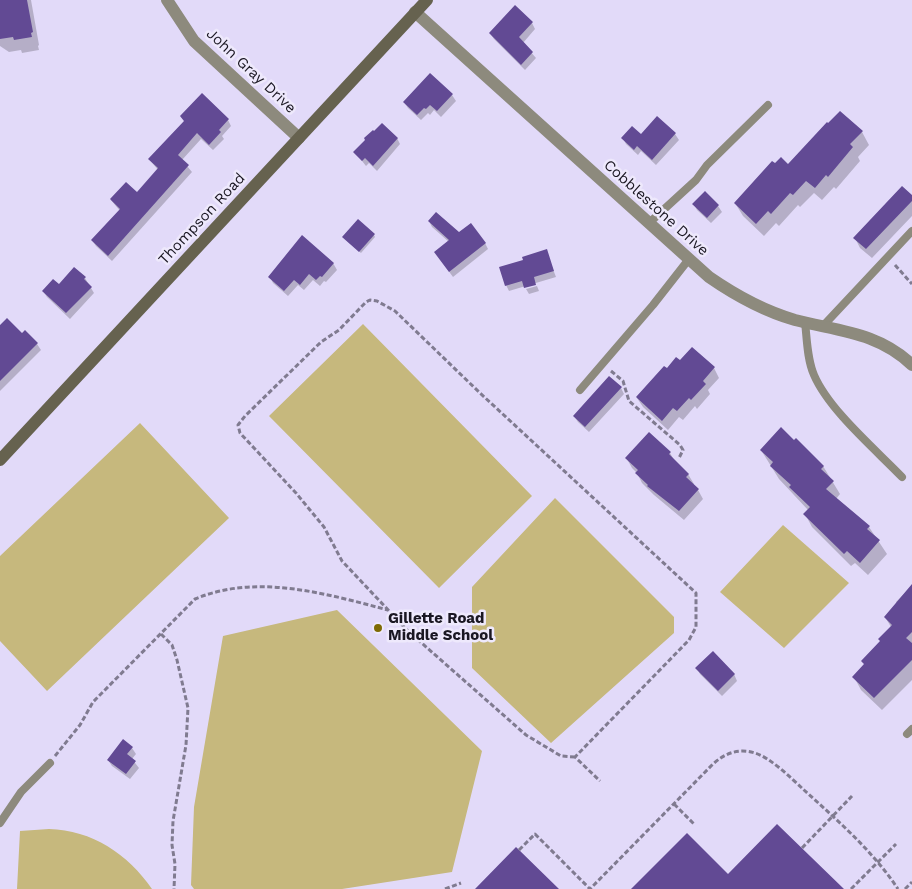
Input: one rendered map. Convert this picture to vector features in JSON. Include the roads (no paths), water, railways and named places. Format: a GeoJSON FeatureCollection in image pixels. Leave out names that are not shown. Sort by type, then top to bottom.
{"type":"FeatureCollection","features":[{"type":"Feature","properties":{"kind":"street","name":"John Gray Drive"},"geometry":{"type":"LineString","coordinates":[[167,0],[194,41],[299,138]]}},
{"type":"Feature","properties":{"kind":"street","name":"Thompson Road"},"geometry":{"type":"LineString","coordinates":[[0,460],[427,0]]}},
{"type":"Feature","properties":{"kind":"street","name":"Cobblestone Drive"},"geometry":{"type":"LineString","coordinates":[[416,12],[709,277],[755,305],[794,320],[854,332],[873,340],[904,357],[912,365]]}},
{"type":"Feature","properties":{"kind":"lane"},"geometry":{"type":"LineString","coordinates":[[650,223],[696,180],[707,165],[768,105]]}},
{"type":"Feature","properties":{"kind":"lane"},"geometry":{"type":"LineString","coordinates":[[823,326],[912,231]]}},
{"type":"Feature","properties":{"kind":"lane"},"geometry":{"type":"LineString","coordinates":[[580,390],[653,305],[689,259]]}},
{"type":"Feature","properties":{"kind":"lane"},"geometry":{"type":"LineString","coordinates":[[805,322],[810,365],[814,376],[833,406],[902,477]]}},
{"type":"Feature","properties":{"kind":"lane"},"geometry":{"type":"LineString","coordinates":[[0,823],[20,792],[50,763]]}},
{"type":"Feature","properties":{"kind":"place","name":"Gillette Road Middle School"},"geometry":{"type":"Point","coordinates":[378,628]}}]}
